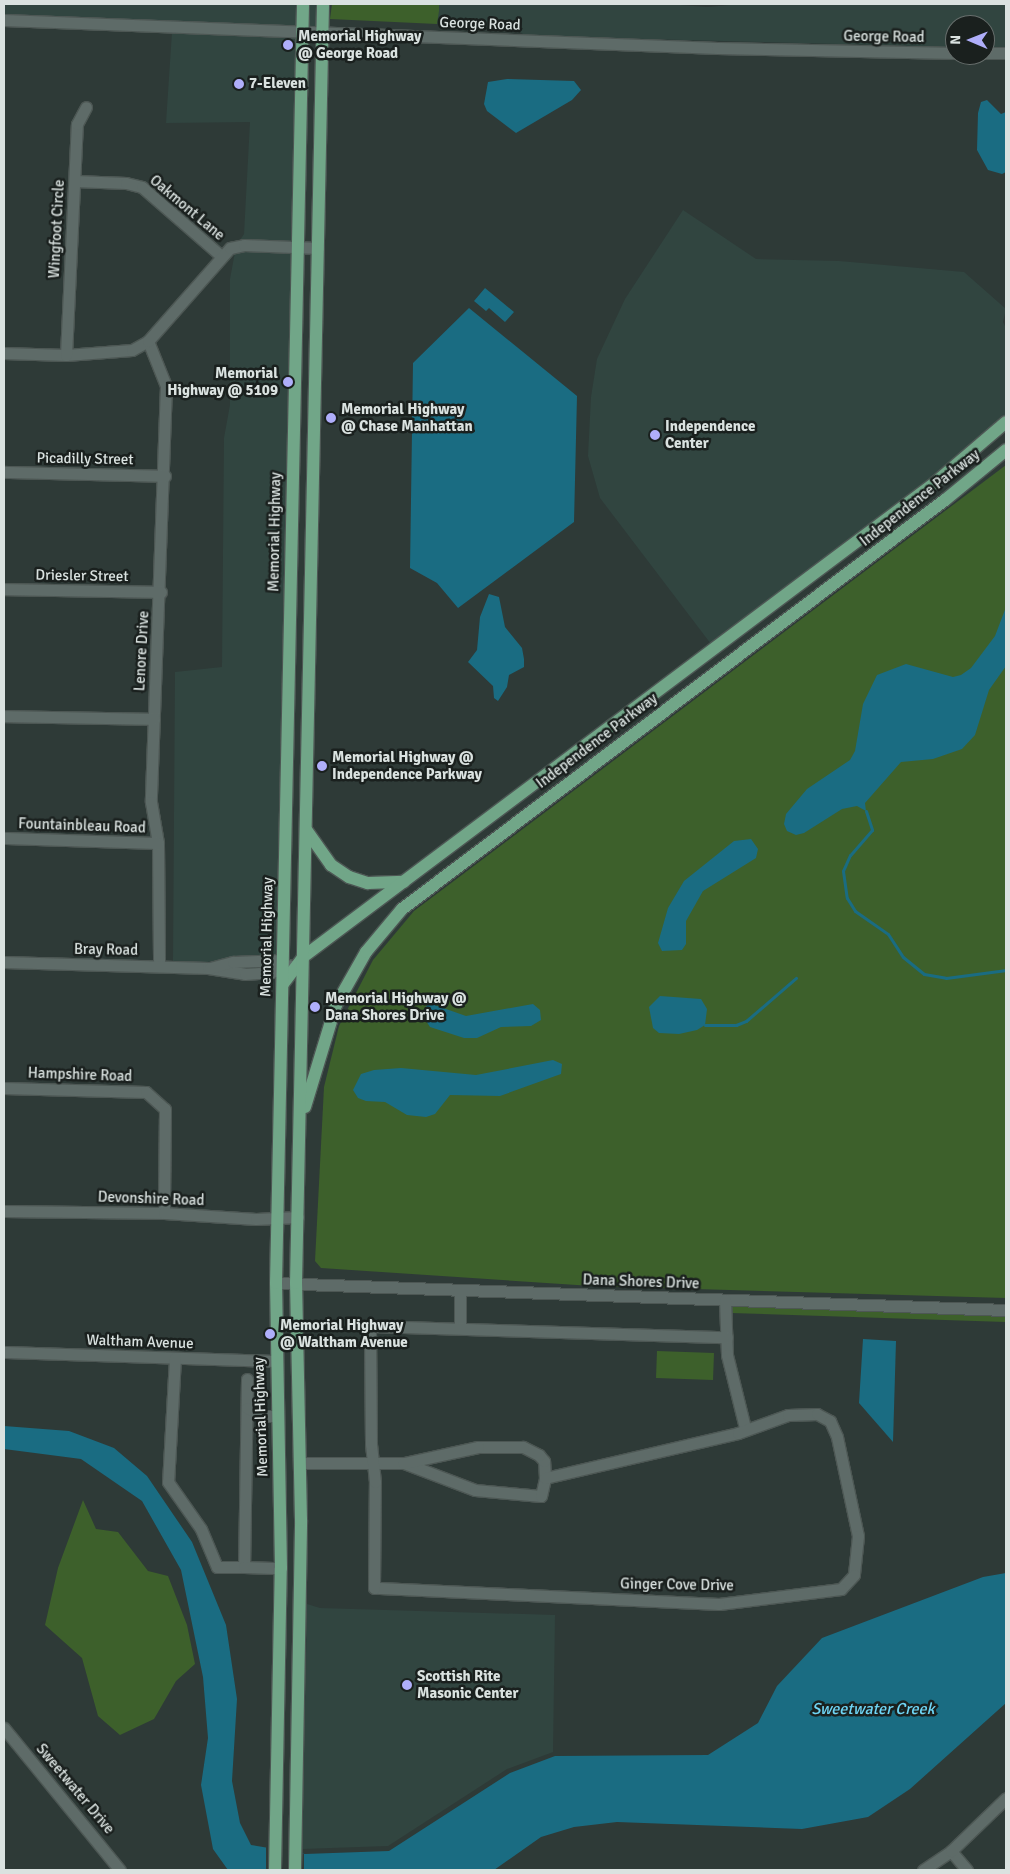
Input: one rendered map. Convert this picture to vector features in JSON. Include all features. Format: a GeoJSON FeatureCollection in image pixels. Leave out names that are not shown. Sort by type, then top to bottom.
{"type":"FeatureCollection","features":[{"type":"Feature","properties":{"kind":"main road","name":"Memorial Highway"},"geometry":{"type":"LineString","coordinates":[[286,966],[287,773],[303,4]]}},
{"type":"Feature","properties":{"kind":"main road"},"geometry":{"type":"LineString","coordinates":[[295,1870],[301,1568],[296,1283],[323,4]]}},
{"type":"Feature","properties":{"kind":"main road","name":"Independence Parkway"},"geometry":{"type":"LineString","coordinates":[[282,985],[286,966],[304,952],[404,882],[942,478],[1006,422]]}},
{"type":"Feature","properties":{"kind":"main road","name":"Independence Parkway"},"geometry":{"type":"LineString","coordinates":[[300,1128],[317,1059],[336,1005],[366,952],[402,909],[945,500],[1006,450]]}},
{"type":"Feature","properties":{"kind":"main road"},"geometry":{"type":"LineString","coordinates":[[293,457],[314,457]]}},
{"type":"Feature","properties":{"kind":"main road"},"geometry":{"type":"LineString","coordinates":[[290,623],[310,624]]}},
{"type":"Feature","properties":{"kind":"main road"},"geometry":{"type":"LineString","coordinates":[[287,773],[307,774]]}},
{"type":"Feature","properties":{"kind":"main road"},"geometry":{"type":"LineString","coordinates":[[306,829],[321,854],[349,877],[368,883],[404,882]]}},
{"type":"Feature","properties":{"kind":"main road"},"geometry":{"type":"LineString","coordinates":[[286,966],[302,998]]}},
{"type":"Feature","properties":{"kind":"main road","name":"Memorial Highway"},"geometry":{"type":"LineString","coordinates":[[275,1870],[281,1568],[276,1283],[282,985]]}},
{"type":"Feature","properties":{"kind":"main road"},"geometry":{"type":"LineString","coordinates":[[276,1361],[296,1361]]}},
{"type":"Feature","properties":{"kind":"main road"},"geometry":{"type":"LineString","coordinates":[[281,1568],[301,1568]]}},
{"type":"Feature","properties":{"kind":"street","name":"George Road"},"geometry":{"type":"LineString","coordinates":[[4,20],[717,48],[945,53]]}},
{"type":"Feature","properties":{"kind":"street","name":"Wingfoot Circle"},"geometry":{"type":"LineString","coordinates":[[66,355],[77,124],[86,107]]}},
{"type":"Feature","properties":{"kind":"street","name":"Oakmont Lane"},"geometry":{"type":"LineString","coordinates":[[75,182],[126,183],[142,187],[220,255]]}},
{"type":"Feature","properties":{"kind":"street"},"geometry":{"type":"LineString","coordinates":[[4,353],[66,355],[132,350],[148,341],[220,255],[238,246],[318,248]]}},
{"type":"Feature","properties":{"kind":"street","name":"Lenore Drive"},"geometry":{"type":"LineString","coordinates":[[148,341],[166,386],[165,476],[152,802],[158,843],[159,966]]}},
{"type":"Feature","properties":{"kind":"street","name":"Picadilly Street"},"geometry":{"type":"LineString","coordinates":[[4,472],[165,476]]}},
{"type":"Feature","properties":{"kind":"street","name":"Driesler Street"},"geometry":{"type":"LineString","coordinates":[[4,590],[161,592]]}},
{"type":"Feature","properties":{"kind":"street"},"geometry":{"type":"LineString","coordinates":[[4,716],[154,719]]}},
{"type":"Feature","properties":{"kind":"street","name":"Fountainbleau Road"},"geometry":{"type":"LineString","coordinates":[[4,838],[158,843]]}},
{"type":"Feature","properties":{"kind":"street","name":"Bray Road"},"geometry":{"type":"LineString","coordinates":[[4,962],[208,968],[233,962],[286,966]]}},
{"type":"Feature","properties":{"kind":"street","name":"Hampshire Road"},"geometry":{"type":"LineString","coordinates":[[4,1088],[146,1092],[165,1109],[164,1214]]}},
{"type":"Feature","properties":{"kind":"street","name":"Devonshire Road"},"geometry":{"type":"LineString","coordinates":[[4,1211],[298,1217]]}},
{"type":"Feature","properties":{"kind":"street","name":"Dana Shores Drive"},"geometry":{"type":"LineString","coordinates":[[276,1283],[1006,1310]]}},
{"type":"Feature","properties":{"kind":"street"},"geometry":{"type":"LineString","coordinates":[[460,1290],[460,1328]]}},
{"type":"Feature","properties":{"kind":"street"},"geometry":{"type":"LineString","coordinates":[[725,1300],[727,1355],[745,1428]]}},
{"type":"Feature","properties":{"kind":"street","name":"Ginger Cove Drive"},"geometry":{"type":"LineString","coordinates":[[545,1478],[738,1433],[745,1428],[807,1413],[830,1421],[837,1436],[858,1536],[854,1575],[841,1589],[719,1604],[374,1588],[370,1326],[727,1337]]}},
{"type":"Feature","properties":{"kind":"street","name":"Waltham Avenue"},"geometry":{"type":"LineString","coordinates":[[4,1352],[276,1361]]}},
{"type":"Feature","properties":{"kind":"street"},"geometry":{"type":"LineString","coordinates":[[175,1358],[168,1482],[201,1529],[217,1567],[281,1568]]}},
{"type":"Feature","properties":{"kind":"street"},"geometry":{"type":"LineString","coordinates":[[244,1568],[247,1379]]}},
{"type":"Feature","properties":{"kind":"street"},"geometry":{"type":"LineString","coordinates":[[247,1408],[262,1416]]}},
{"type":"Feature","properties":{"kind":"street"},"geometry":{"type":"LineString","coordinates":[[247,1423],[262,1416],[277,1416]]}},
{"type":"Feature","properties":{"kind":"street"},"geometry":{"type":"LineString","coordinates":[[299,1463],[373,1460],[404,1463],[490,1493],[541,1496],[545,1478],[544,1461],[540,1455],[522,1447],[478,1447],[404,1463]]}},
{"type":"Feature","properties":{"kind":"street","name":"Sweetwater Drive"},"geometry":{"type":"LineString","coordinates":[[4,1728],[120,1870]]}},
{"type":"Feature","properties":{"kind":"street"},"geometry":{"type":"LineString","coordinates":[[923,1870],[951,1851],[1006,1798]]}},
{"type":"Feature","properties":{"kind":"street"},"geometry":{"type":"LineString","coordinates":[[951,1851],[966,1870]]}},
{"type":"Feature","properties":{"kind":"shaded area"},"geometry":{"type":"Polygon","coordinates":[[[4,4],[297,4],[296,27],[4,15],[4,4]]]}},
{"type":"Feature","properties":{"kind":"shaded area"},"geometry":{"type":"Polygon","coordinates":[[[309,4],[317,4],[317,28],[308,27],[309,4]]]}},
{"type":"Feature","properties":{"kind":"shaded area"},"geometry":{"type":"Polygon","coordinates":[[[439,4],[667,4],[707,7],[742,4],[1006,4],[1006,48],[995,47],[995,15],[945,15],[945,47],[526,36],[514,28],[437,24],[439,4]]]}},
{"type":"Feature","properties":{"kind":"shaded area"},"geometry":{"type":"Polygon","coordinates":[[[172,32],[296,38],[292,242],[240,240],[244,234],[250,122],[166,123],[172,32]]]}},
{"type":"Feature","properties":{"kind":"shaded area"},"geometry":{"type":"Polygon","coordinates":[[[683,210],[756,259],[839,261],[964,272],[1006,309],[1003,322],[1006,328],[1006,414],[965,452],[711,644],[600,498],[588,456],[591,397],[597,359],[625,299],[683,210]]]}},
{"type":"Feature","properties":{"kind":"shaded area"},"geometry":{"type":"Polygon","coordinates":[[[235,252],[291,253],[277,955],[232,957],[208,962],[173,961],[175,672],[222,667],[224,438],[230,405],[230,279],[235,252]]]}},
{"type":"Feature","properties":{"kind":"shaded area"},"geometry":{"type":"Polygon","coordinates":[[[307,1604],[320,1608],[555,1615],[553,1752],[507,1769],[388,1846],[302,1849],[307,1604]]]}},
{"type":"Feature","properties":{"kind":"green space"},"geometry":{"type":"Polygon","coordinates":[[[332,4],[439,4],[439,11],[437,24],[330,19],[332,4]]]}},
{"type":"Feature","properties":{"kind":"green space"},"geometry":{"type":"Polygon","coordinates":[[[1006,465],[1006,1298],[592,1286],[321,1268],[315,1261],[324,1087],[339,1026],[373,960],[414,911],[1006,465]]]}},
{"type":"Feature","properties":{"kind":"green space"},"geometry":{"type":"Polygon","coordinates":[[[731,1305],[1006,1315],[1006,1322],[731,1313],[731,1305]]]}},
{"type":"Feature","properties":{"kind":"green space"},"geometry":{"type":"Polygon","coordinates":[[[657,1351],[714,1353],[713,1380],[656,1378],[657,1351]]]}},
{"type":"Feature","properties":{"kind":"green space"},"geometry":{"type":"Polygon","coordinates":[[[83,1500],[96,1529],[118,1532],[148,1571],[168,1576],[187,1625],[195,1664],[176,1681],[154,1719],[120,1735],[98,1716],[82,1658],[45,1625],[58,1568],[83,1500]]]}},
{"type":"Feature","properties":{"kind":"water"},"geometry":{"type":"Polygon","coordinates":[[[507,79],[574,81],[581,90],[572,100],[516,133],[487,111],[484,104],[488,82],[507,79]]]}},
{"type":"Feature","properties":{"kind":"water"},"geometry":{"type":"Polygon","coordinates":[[[987,100],[1001,114],[1006,112],[1006,172],[1002,174],[988,170],[977,150],[978,113],[981,102],[987,100]]]}},
{"type":"Feature","properties":{"kind":"water"},"geometry":{"type":"Polygon","coordinates":[[[485,288],[514,312],[505,322],[489,308],[486,311],[474,301],[485,288]]]}},
{"type":"Feature","properties":{"kind":"water"},"geometry":{"type":"Polygon","coordinates":[[[469,308],[577,396],[574,522],[458,608],[437,583],[410,568],[413,363],[469,308]]]}},
{"type":"Feature","properties":{"kind":"water"},"geometry":{"type":"Polygon","coordinates":[[[489,594],[499,597],[505,627],[522,648],[524,659],[524,667],[509,675],[507,687],[498,701],[494,698],[493,686],[468,662],[477,650],[480,617],[489,594]]]}},
{"type":"Feature","properties":{"kind":"water"},"geometry":{"type":"Polygon","coordinates":[[[1006,607],[1006,666],[989,690],[975,735],[962,749],[933,759],[901,762],[865,803],[866,811],[857,806],[842,809],[804,833],[796,835],[787,831],[784,824],[786,814],[807,789],[850,760],[855,751],[863,704],[877,675],[906,664],[953,677],[961,675],[971,668],[995,636],[1006,607]]]}},
{"type":"Feature","properties":{"kind":"water"},"geometry":{"type":"Polygon","coordinates":[[[751,839],[758,849],[756,858],[703,891],[686,921],[686,944],[682,950],[662,951],[658,943],[668,908],[684,881],[734,841],[751,839]]]}},
{"type":"Feature","properties":{"kind":"water"},"geometry":{"type":"Polygon","coordinates":[[[660,996],[701,999],[707,1009],[705,1025],[697,1030],[679,1034],[659,1033],[653,1028],[649,1007],[660,996]]]}},
{"type":"Feature","properties":{"kind":"water"},"geometry":{"type":"Polygon","coordinates":[[[429,1003],[466,1016],[533,1004],[540,1010],[541,1020],[531,1026],[501,1027],[477,1038],[464,1038],[430,1027],[421,1013],[429,1003]]]}},
{"type":"Feature","properties":{"kind":"water"},"geometry":{"type":"Polygon","coordinates":[[[553,1060],[562,1064],[561,1074],[500,1096],[450,1095],[435,1114],[426,1117],[407,1115],[385,1102],[366,1101],[358,1098],[353,1090],[361,1074],[374,1070],[401,1068],[476,1075],[553,1060]]]}},
{"type":"Feature","properties":{"kind":"water"},"geometry":{"type":"Polygon","coordinates":[[[863,1339],[896,1341],[893,1442],[859,1403],[863,1339]]]}},
{"type":"Feature","properties":{"kind":"water","name":"Sweetwater Creek"},"geometry":{"type":"Polygon","coordinates":[[[4,1426],[69,1431],[114,1448],[147,1476],[192,1542],[226,1625],[237,1699],[232,1781],[240,1823],[251,1845],[305,1854],[389,1851],[510,1773],[555,1756],[708,1755],[758,1723],[777,1686],[822,1638],[983,1577],[1006,1573],[1006,1703],[910,1789],[868,1817],[802,1829],[617,1822],[574,1827],[541,1837],[494,1870],[228,1870],[213,1849],[201,1785],[208,1738],[203,1677],[181,1570],[142,1501],[81,1459],[4,1449],[4,1426]]]}},
{"type":"Feature","properties":{"kind":"pier"},"geometry":{"type":"Polygon","coordinates":[[[266,1845],[304,1854],[304,1870],[266,1870],[266,1845]]]}},
{"type":"Feature","properties":{"kind":"waterway"},"geometry":{"type":"LineString","coordinates":[[866,811],[872,830],[850,855],[843,871],[847,898],[855,911],[888,934],[903,957],[924,974],[946,978],[1006,970]]}},
{"type":"Feature","properties":{"kind":"waterway"},"geometry":{"type":"LineString","coordinates":[[705,1025],[736,1025],[746,1021],[796,978]]}},
{"type":"Feature","properties":{"kind":"place","name":"Memorial Highway @ George Road"},"geometry":{"type":"Point","coordinates":[288,45]}},
{"type":"Feature","properties":{"kind":"place","name":"7-Eleven"},"geometry":{"type":"Point","coordinates":[239,84]}},
{"type":"Feature","properties":{"kind":"place","name":"Memorial Highway @ 5109"},"geometry":{"type":"Point","coordinates":[288,382]}},
{"type":"Feature","properties":{"kind":"place","name":"Memorial Highway @ Chase Manhattan"},"geometry":{"type":"Point","coordinates":[331,418]}},
{"type":"Feature","properties":{"kind":"place","name":"Independence Center"},"geometry":{"type":"Point","coordinates":[655,435]}},
{"type":"Feature","properties":{"kind":"place","name":"Memorial Highway @ Independence Parkway"},"geometry":{"type":"Point","coordinates":[322,766]}},
{"type":"Feature","properties":{"kind":"place","name":"Memorial Highway @ Dana Shores Drive"},"geometry":{"type":"Point","coordinates":[315,1007]}},
{"type":"Feature","properties":{"kind":"place","name":"Memorial Highway @ Waltham Avenue"},"geometry":{"type":"Point","coordinates":[270,1334]}},
{"type":"Feature","properties":{"kind":"place","name":"Scottish Rite Masonic Center"},"geometry":{"type":"Point","coordinates":[407,1685]}}]}
